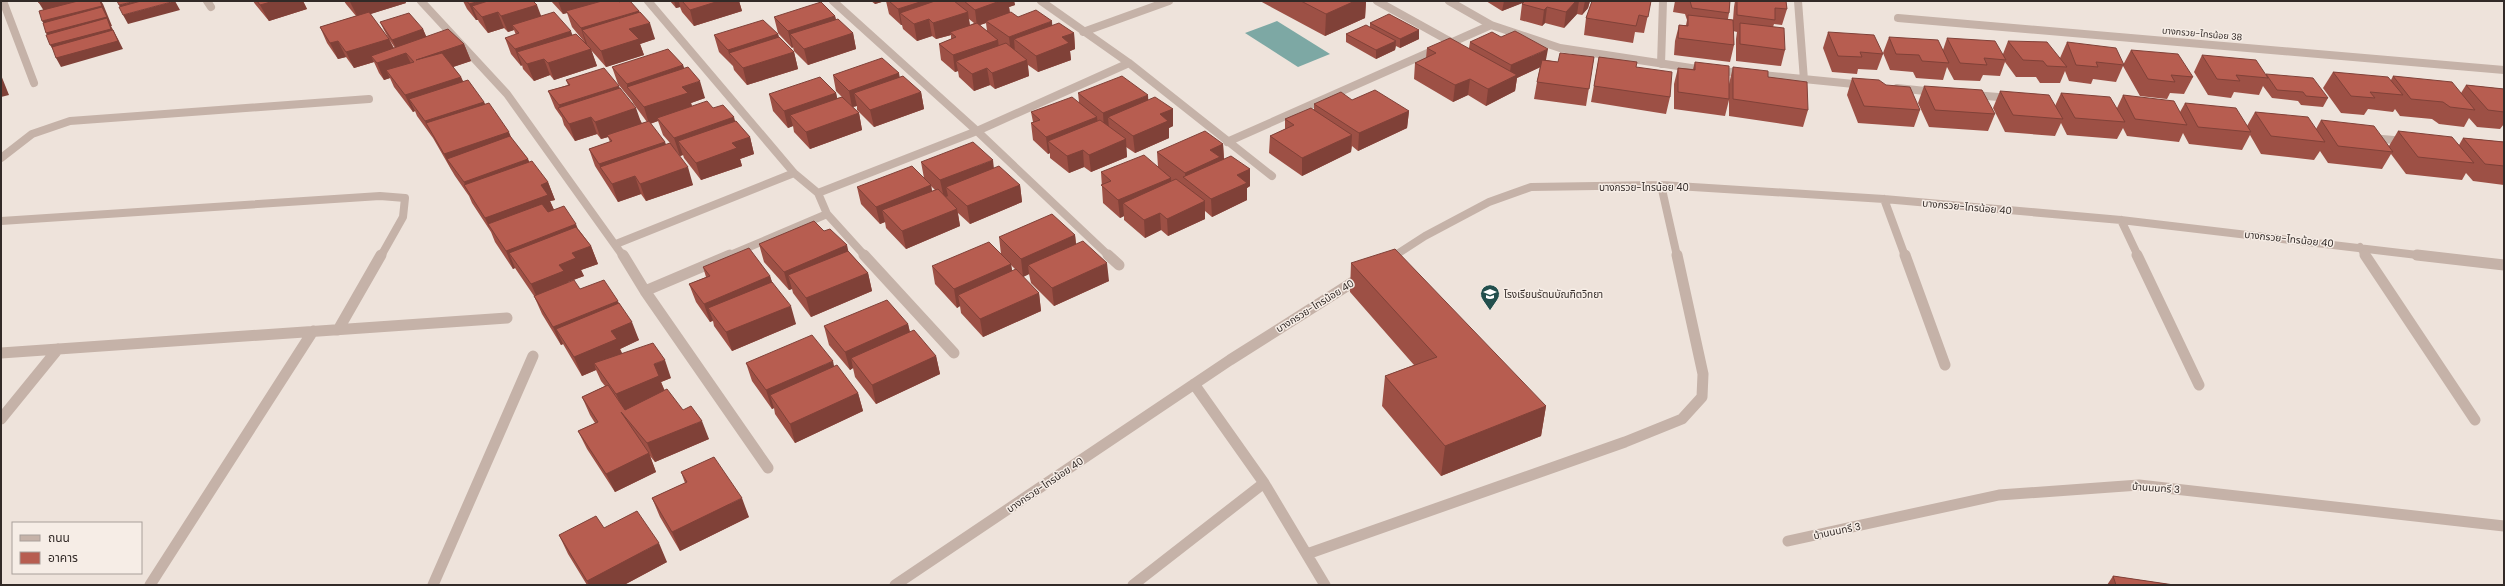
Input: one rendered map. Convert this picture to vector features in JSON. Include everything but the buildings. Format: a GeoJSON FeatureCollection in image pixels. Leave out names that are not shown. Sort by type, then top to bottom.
{"type":"FeatureCollection","features":[{"type":"Feature","properties":{"kind":"street"},"geometry":{"type":"LineString","coordinates":[[4,1],[34,83]]}},
{"type":"Feature","properties":{"kind":"street"},"geometry":{"type":"LineString","coordinates":[[421,1],[507,94],[616,244],[645,291],[768,468]]}},
{"type":"Feature","properties":{"kind":"street"},"geometry":{"type":"LineString","coordinates":[[648,1],[794,173],[818,194],[827,214],[954,353]]}},
{"type":"Feature","properties":{"kind":"street"},"geometry":{"type":"LineString","coordinates":[[832,1],[977,131],[1119,265]]}},
{"type":"Feature","properties":{"kind":"street"},"geometry":{"type":"LineString","coordinates":[[1041,1],[1083,32],[1129,62],[1227,142],[1272,176]]}},
{"type":"Feature","properties":{"kind":"street"},"geometry":{"type":"LineString","coordinates":[[1083,32],[1169,1]]}},
{"type":"Feature","properties":{"kind":"street"},"geometry":{"type":"LineString","coordinates":[[1377,1],[1451,42]]}},
{"type":"Feature","properties":{"kind":"street"},"geometry":{"type":"LineString","coordinates":[[1449,1],[1491,25],[1560,48],[1661,64],[1804,80],[1875,86]]}},
{"type":"Feature","properties":{"kind":"street"},"geometry":{"type":"LineString","coordinates":[[1661,64],[1663,1]]}},
{"type":"Feature","properties":{"kind":"street"},"geometry":{"type":"LineString","coordinates":[[1798,1],[1804,80]]}},
{"type":"Feature","properties":{"kind":"street","name":"บางกรวย-ไทรน้อย 38"},"geometry":{"type":"LineString","coordinates":[[1898,18],[2504,70]]}},
{"type":"Feature","properties":{"kind":"street"},"geometry":{"type":"LineString","coordinates":[[1227,142],[1491,25]]}},
{"type":"Feature","properties":{"kind":"street"},"geometry":{"type":"LineString","coordinates":[[818,194],[977,131],[1129,62]]}},
{"type":"Feature","properties":{"kind":"street"},"geometry":{"type":"LineString","coordinates":[[1891,88],[1946,92]]}},
{"type":"Feature","properties":{"kind":"street"},"geometry":{"type":"LineString","coordinates":[[1962,94],[2016,99]]}},
{"type":"Feature","properties":{"kind":"street"},"geometry":{"type":"LineString","coordinates":[[1,158],[22,138],[39,129],[70,121],[370,99]]}},
{"type":"Feature","properties":{"kind":"street"},"geometry":{"type":"LineString","coordinates":[[2362,137],[2418,143]]}},
{"type":"Feature","properties":{"kind":"street"},"geometry":{"type":"LineString","coordinates":[[616,244],[794,173]]}},
{"type":"Feature","properties":{"kind":"street"},"geometry":{"type":"LineString","coordinates":[[1307,554],[1625,442],[1682,419],[1702,396],[1704,374],[1661,185]]}},
{"type":"Feature","properties":{"kind":"street","name":"บางกรวย-ไทรน้อย 40"},"geometry":{"type":"LineString","coordinates":[[895,585],[1194,384],[1425,236],[1489,202],[1530,187],[1661,185],[1884,199],[2121,220],[2360,246],[2504,265]]}},
{"type":"Feature","properties":{"kind":"street"},"geometry":{"type":"LineString","coordinates":[[1,221],[380,196],[405,198],[404,217],[338,330]]}},
{"type":"Feature","properties":{"kind":"street"},"geometry":{"type":"LineString","coordinates":[[1884,199],[1945,365]]}},
{"type":"Feature","properties":{"kind":"street"},"geometry":{"type":"LineString","coordinates":[[645,291],[827,214]]}},
{"type":"Feature","properties":{"kind":"street"},"geometry":{"type":"LineString","coordinates":[[2121,220],[2199,384]]}},
{"type":"Feature","properties":{"kind":"street"},"geometry":{"type":"LineString","coordinates":[[2360,246],[2475,420]]}},
{"type":"Feature","properties":{"kind":"street"},"geometry":{"type":"LineString","coordinates":[[1,353],[508,318]]}},
{"type":"Feature","properties":{"kind":"street"},"geometry":{"type":"LineString","coordinates":[[150,585],[313,331]]}},
{"type":"Feature","properties":{"kind":"street"},"geometry":{"type":"LineString","coordinates":[[1,419],[58,349]]}},
{"type":"Feature","properties":{"kind":"street"},"geometry":{"type":"LineString","coordinates":[[433,585],[533,356]]}},
{"type":"Feature","properties":{"kind":"street"},"geometry":{"type":"LineString","coordinates":[[1194,384],[1264,483],[1325,585]]}},
{"type":"Feature","properties":{"kind":"street"},"geometry":{"type":"LineString","coordinates":[[1137,584],[1264,483]]}},
{"type":"Feature","properties":{"kind":"street","name":"บ้านนนทรี 3"},"geometry":{"type":"LineString","coordinates":[[1788,541],[1999,495],[2139,485],[2504,526]]}},
{"type":"Feature","properties":{"kind":"water"},"geometry":{"type":"Polygon","coordinates":[[[1277,21],[1330,54],[1298,67],[1245,33],[1277,21]]]}},
{"type":"Feature","properties":{"kind":"place","name":"โรงเรียนรัตนบัณฑิตวิทยา"},"geometry":{"type":"Point","coordinates":[1490,311]}}]}
